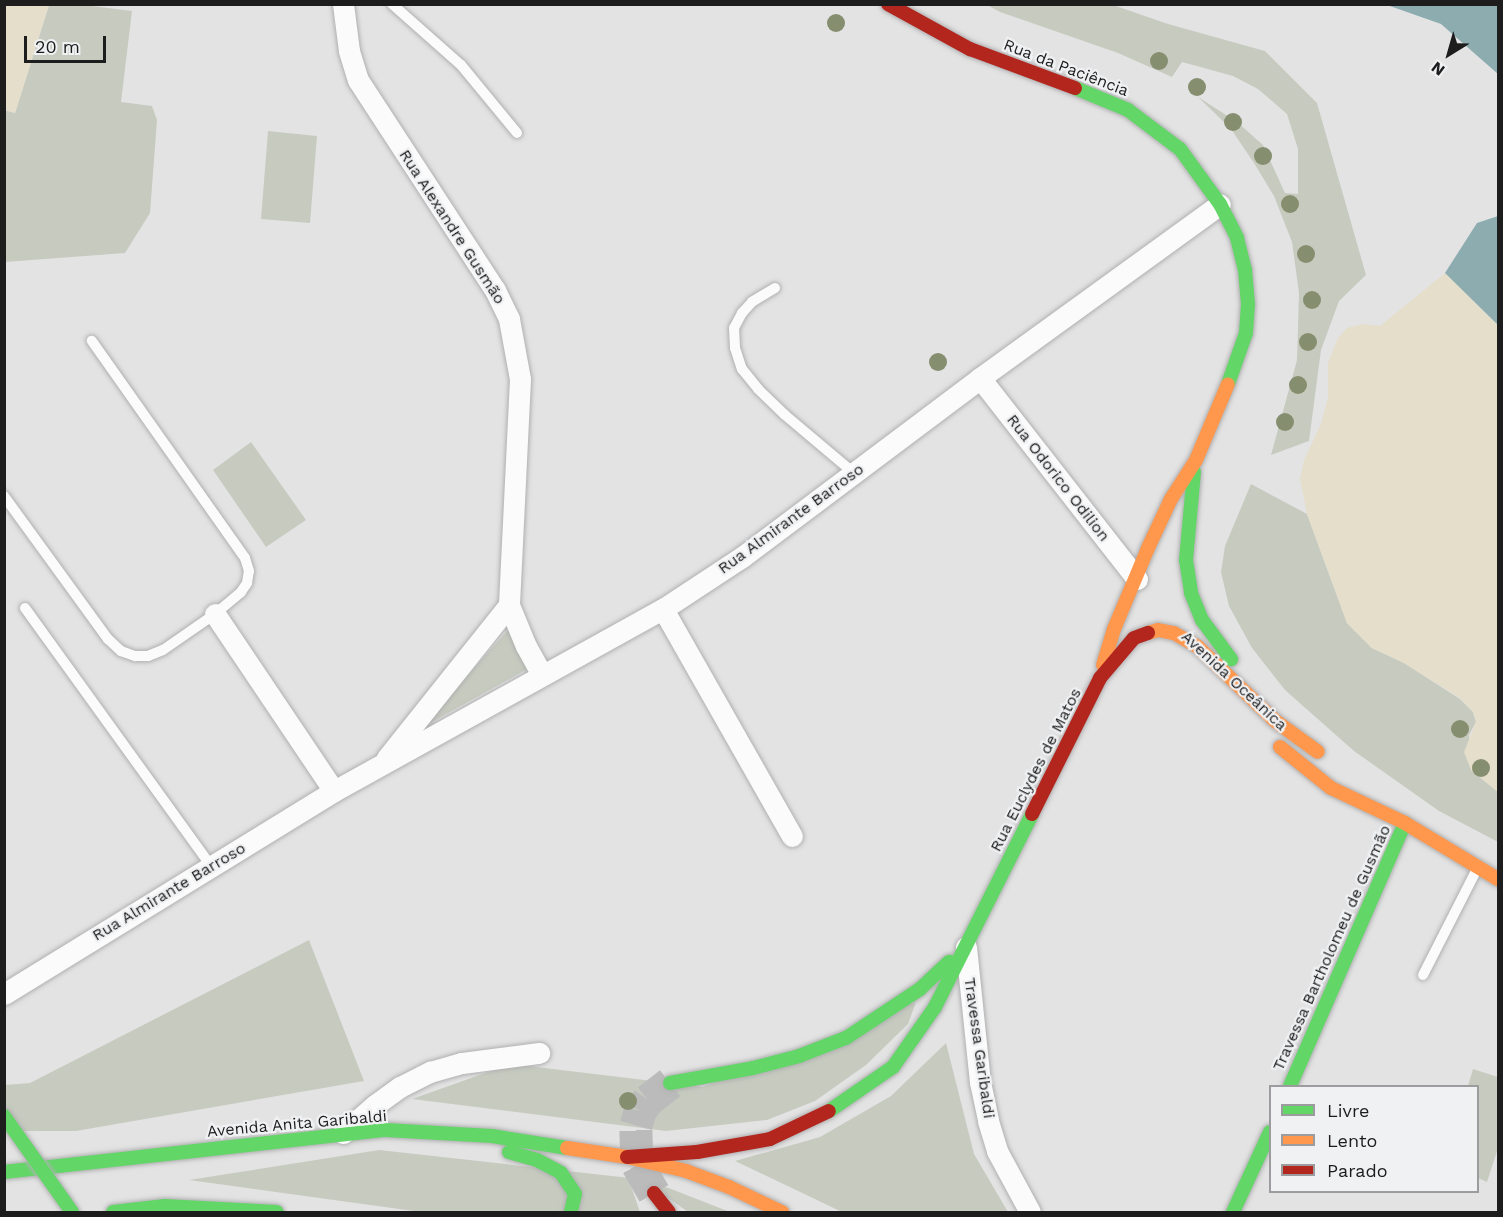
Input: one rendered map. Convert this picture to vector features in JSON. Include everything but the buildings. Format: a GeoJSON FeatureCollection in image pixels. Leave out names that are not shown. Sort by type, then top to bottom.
{"type":"FeatureCollection","features":[{"type":"Feature","properties":{"kind":"main road","name":"Rua da Paciência"},"geometry":{"type":"LineString","coordinates":[[888,4],[970,48],[1098,96],[1128,110],[1180,149],[1220,204],[1237,238],[1245,270],[1248,304],[1246,333],[1228,387],[1196,460]]}},
{"type":"Feature","properties":{"kind":"main road"},"geometry":{"type":"LineString","coordinates":[[1100,678],[1114,629],[1140,588],[1159,522],[1196,460]]}},
{"type":"Feature","properties":{"kind":"main road","name":"Avenida Oceânica"},"geometry":{"type":"LineString","coordinates":[[1158,630],[1174,633],[1198,647],[1274,720],[1322,756],[1218,644],[1202,620],[1191,593],[1186,560],[1196,460]]}},
{"type":"Feature","properties":{"kind":"main road","name":"Avenida Oceânica"},"geometry":{"type":"LineString","coordinates":[[1150,617],[1177,652]]}},
{"type":"Feature","properties":{"kind":"main road","name":"Rua Euclydes de Matos"},"geometry":{"type":"LineString","coordinates":[[966,947],[1100,678],[1117,655],[1134,638],[1158,630]]}},
{"type":"Feature","properties":{"kind":"main road","name":"Avenida Oceânica"},"geometry":{"type":"LineString","coordinates":[[1269,738],[1331,788],[1405,823],[1498,879]]}},
{"type":"Feature","properties":{"kind":"main road","name":"Avenida Oceânica"},"geometry":{"type":"LineString","coordinates":[[1362,788],[1405,823]]}},
{"type":"Feature","properties":{"kind":"main road","name":"Travessa Bartholomeu de Gusmão"},"geometry":{"type":"LineString","coordinates":[[1290,1085],[1405,823]]}},
{"type":"Feature","properties":{"kind":"main road"},"geometry":{"type":"LineString","coordinates":[[670,1083],[788,1059],[846,1038],[920,989],[966,947]]}},
{"type":"Feature","properties":{"kind":"main road","name":"Avenida Anita Garibaldi"},"geometry":{"type":"LineString","coordinates":[[627,1157],[697,1152],[770,1139],[820,1117],[859,1093],[893,1067],[918,1034],[966,947]]}},
{"type":"Feature","properties":{"kind":"main road"},"geometry":{"type":"LineString","coordinates":[[4,1116],[72,1212]]}},
{"type":"Feature","properties":{"kind":"main road","name":"Avenida Anita Garibaldi"},"geometry":{"type":"LineString","coordinates":[[4,1172],[343,1133],[386,1130],[439,1132],[492,1136],[627,1157],[686,1171],[729,1187],[782,1212]]}},
{"type":"Feature","properties":{"kind":"main road"},"geometry":{"type":"LineString","coordinates":[[439,1132],[537,1160],[561,1173],[575,1194],[571,1212]]}},
{"type":"Feature","properties":{"kind":"main road"},"geometry":{"type":"LineString","coordinates":[[1233,1212],[1269,1134]]}},
{"type":"Feature","properties":{"kind":"main road"},"geometry":{"type":"LineString","coordinates":[[654,1193],[669,1212]]}},
{"type":"Feature","properties":{"kind":"main road"},"geometry":{"type":"LineString","coordinates":[[113,1212],[165,1206],[277,1212]]}},
{"type":"Feature","properties":{"kind":"street","name":"Rua Alexandre Gusmão"},"geometry":{"type":"LineString","coordinates":[[343,4],[349,51],[358,80],[495,290],[509,320],[520,379],[509,604],[526,646],[542,675]]}},
{"type":"Feature","properties":{"kind":"street","name":"Rua Almirante Barroso"},"geometry":{"type":"LineString","coordinates":[[4,994],[334,791],[663,609],[742,557],[980,378],[1220,204]]}},
{"type":"Feature","properties":{"kind":"street","name":"Rua Odorico Odilion"},"geometry":{"type":"LineString","coordinates":[[980,378],[1140,588]]}},
{"type":"Feature","properties":{"kind":"street"},"geometry":{"type":"LineString","coordinates":[[381,765],[509,604]]}},
{"type":"Feature","properties":{"kind":"street"},"geometry":{"type":"LineString","coordinates":[[663,609],[792,836]]}},
{"type":"Feature","properties":{"kind":"street"},"geometry":{"type":"LineString","coordinates":[[215,614],[334,791]]}},
{"type":"Feature","properties":{"kind":"street","name":"Travessa Garibaldi"},"geometry":{"type":"LineString","coordinates":[[966,947],[980,1082],[988,1121],[997,1151],[1030,1212]]}},
{"type":"Feature","properties":{"kind":"street"},"geometry":{"type":"LineString","coordinates":[[343,1133],[384,1099],[430,1072],[462,1063],[539,1053]]}},
{"type":"Feature","properties":{"kind":"lane"},"geometry":{"type":"LineString","coordinates":[[392,4],[460,65],[517,133]]}},
{"type":"Feature","properties":{"kind":"lane"},"geometry":{"type":"LineString","coordinates":[[775,288],[752,302],[742,313],[734,328],[735,348],[742,369],[758,389],[785,415],[855,474]]}},
{"type":"Feature","properties":{"kind":"lane"},"geometry":{"type":"LineString","coordinates":[[4,496],[108,639],[121,651],[135,656],[148,656],[163,650],[215,614],[241,592],[247,583],[249,571],[245,558],[92,341]]}},
{"type":"Feature","properties":{"kind":"lane"},"geometry":{"type":"LineString","coordinates":[[25,608],[211,866]]}},
{"type":"Feature","properties":{"kind":"lane"},"geometry":{"type":"LineString","coordinates":[[1423,975],[1478,866]]}},
{"type":"Feature","properties":{"kind":"shaded area"},"geometry":{"type":"Polygon","coordinates":[[[49,5],[84,5],[132,11],[121,102],[152,106],[157,120],[150,213],[125,253],[5,262],[4,110],[15,113],[49,5]]]}},
{"type":"Feature","properties":{"kind":"shaded area"},"geometry":{"type":"Polygon","coordinates":[[[987,5],[1113,5],[1168,24],[1265,51],[1317,103],[1366,275],[1339,301],[1321,350],[1309,441],[1271,455],[1297,360],[1299,293],[1292,242],[1274,196],[1254,163],[1231,129],[1198,97],[1237,122],[1263,145],[1285,193],[1298,194],[1298,149],[1287,114],[1258,89],[1233,76],[1182,62],[1172,77],[1118,53],[1000,12],[987,5]]]}},
{"type":"Feature","properties":{"kind":"shaded area"},"geometry":{"type":"Polygon","coordinates":[[[268,131],[317,136],[310,223],[261,219],[268,131]]]}},
{"type":"Feature","properties":{"kind":"shaded area"},"geometry":{"type":"Polygon","coordinates":[[[251,442],[306,520],[266,547],[213,470],[251,442]]]}},
{"type":"Feature","properties":{"kind":"shaded area"},"geometry":{"type":"Polygon","coordinates":[[[1251,484],[1307,514],[1347,623],[1372,648],[1404,663],[1460,699],[1473,712],[1476,722],[1469,735],[1471,770],[1498,792],[1498,842],[1439,811],[1354,751],[1285,690],[1252,648],[1229,606],[1221,572],[1225,546],[1251,484]]]}},
{"type":"Feature","properties":{"kind":"shaded area"},"geometry":{"type":"Polygon","coordinates":[[[508,630],[529,668],[421,728],[508,630]]]}},
{"type":"Feature","properties":{"kind":"shaded area"},"geometry":{"type":"Polygon","coordinates":[[[309,940],[364,1081],[76,1131],[5,1131],[5,1085],[30,1083],[309,940]]]}},
{"type":"Feature","properties":{"kind":"shaded area"},"geometry":{"type":"Polygon","coordinates":[[[916,1002],[908,1024],[866,1065],[815,1101],[767,1120],[666,1131],[412,1099],[511,1064],[703,1087],[916,1002]]]}},
{"type":"Feature","properties":{"kind":"shaded area"},"geometry":{"type":"Polygon","coordinates":[[[946,1043],[974,1154],[1008,1212],[842,1212],[735,1161],[820,1137],[891,1096],[946,1043]]]}},
{"type":"Feature","properties":{"kind":"shaded area"},"geometry":{"type":"Polygon","coordinates":[[[1473,1069],[1498,1077],[1498,1148],[1487,1182],[1479,1178],[1479,1085],[1468,1085],[1473,1069]]]}},
{"type":"Feature","properties":{"kind":"shaded area"},"geometry":{"type":"Polygon","coordinates":[[[379,1150],[648,1180],[730,1212],[688,1212],[667,1197],[631,1186],[640,1212],[421,1212],[189,1180],[379,1150]]]}},
{"type":"Feature","properties":{"kind":"sand"},"geometry":{"type":"Polygon","coordinates":[[[5,4],[49,5],[15,113],[5,110],[5,4]]]}},
{"type":"Feature","properties":{"kind":"sand"},"geometry":{"type":"Polygon","coordinates":[[[1445,273],[1498,325],[1498,792],[1471,770],[1464,752],[1476,722],[1473,712],[1460,698],[1404,663],[1372,648],[1347,623],[1307,514],[1300,479],[1304,460],[1321,424],[1328,398],[1328,363],[1338,338],[1347,328],[1364,324],[1380,326],[1445,273]]]}},
{"type":"Feature","properties":{"kind":"water"},"geometry":{"type":"Polygon","coordinates":[[[1387,5],[1498,5],[1498,74],[1441,24],[1387,5]]]}},
{"type":"Feature","properties":{"kind":"water"},"geometry":{"type":"Polygon","coordinates":[[[1498,216],[1498,325],[1445,273],[1477,223],[1498,216]]]}},
{"type":"Feature","properties":{"kind":"tunnel"},"geometry":{"type":"LineString","coordinates":[[654,1193],[637,1163],[636,1125],[640,1111],[648,1100],[670,1083]]}},
{"type":"Feature","properties":{"kind":"traffic: fast"},"geometry":{"type":"LineString","coordinates":[[1075,88],[1128,110],[1180,149],[1220,204],[1237,238],[1245,270],[1248,304],[1246,333],[1228,384]]}},
{"type":"Feature","properties":{"kind":"traffic: fast"},"geometry":{"type":"LineString","coordinates":[[1194,472],[1186,560],[1191,593],[1202,620],[1231,659]]}},
{"type":"Feature","properties":{"kind":"traffic: fast"},"geometry":{"type":"LineString","coordinates":[[829,1111],[893,1067],[935,1007],[1032,814]]}},
{"type":"Feature","properties":{"kind":"traffic: fast"},"geometry":{"type":"LineString","coordinates":[[1290,1085],[1405,823]]}},
{"type":"Feature","properties":{"kind":"traffic: fast"},"geometry":{"type":"LineString","coordinates":[[670,1083],[753,1068],[799,1056],[846,1038],[920,989],[949,962]]}},
{"type":"Feature","properties":{"kind":"traffic: fast"},"geometry":{"type":"LineString","coordinates":[[4,1116],[72,1212]]}},
{"type":"Feature","properties":{"kind":"traffic: fast"},"geometry":{"type":"LineString","coordinates":[[4,1172],[386,1130],[492,1136],[567,1148]]}},
{"type":"Feature","properties":{"kind":"traffic: fast"},"geometry":{"type":"LineString","coordinates":[[1233,1212],[1269,1134]]}},
{"type":"Feature","properties":{"kind":"traffic: fast"},"geometry":{"type":"LineString","coordinates":[[509,1152],[537,1160],[561,1173],[575,1194],[571,1212]]}},
{"type":"Feature","properties":{"kind":"traffic: fast"},"geometry":{"type":"LineString","coordinates":[[113,1212],[165,1206],[277,1212]]}},
{"type":"Feature","properties":{"kind":"traffic: slow"},"geometry":{"type":"LineString","coordinates":[[1103,665],[1114,629],[1148,548],[1171,499],[1196,460],[1228,384]]}},
{"type":"Feature","properties":{"kind":"traffic: slow"},"geometry":{"type":"LineString","coordinates":[[1148,633],[1158,630],[1174,633],[1198,647],[1274,720],[1318,752]]}},
{"type":"Feature","properties":{"kind":"traffic: slow"},"geometry":{"type":"LineString","coordinates":[[1280,747],[1331,788],[1405,823],[1498,879]]}},
{"type":"Feature","properties":{"kind":"traffic: slow"},"geometry":{"type":"LineString","coordinates":[[567,1148],[627,1157],[686,1171],[729,1187],[782,1212]]}},
{"type":"Feature","properties":{"kind":"traffic: jam"},"geometry":{"type":"LineString","coordinates":[[888,4],[970,49],[1075,88]]}},
{"type":"Feature","properties":{"kind":"traffic: jam"},"geometry":{"type":"LineString","coordinates":[[1032,814],[1100,678],[1134,638],[1148,633]]}},
{"type":"Feature","properties":{"kind":"traffic: jam"},"geometry":{"type":"LineString","coordinates":[[627,1157],[697,1152],[770,1139],[829,1111]]}},
{"type":"Feature","properties":{"kind":"traffic: jam"},"geometry":{"type":"LineString","coordinates":[[654,1193],[669,1212]]}}]}
